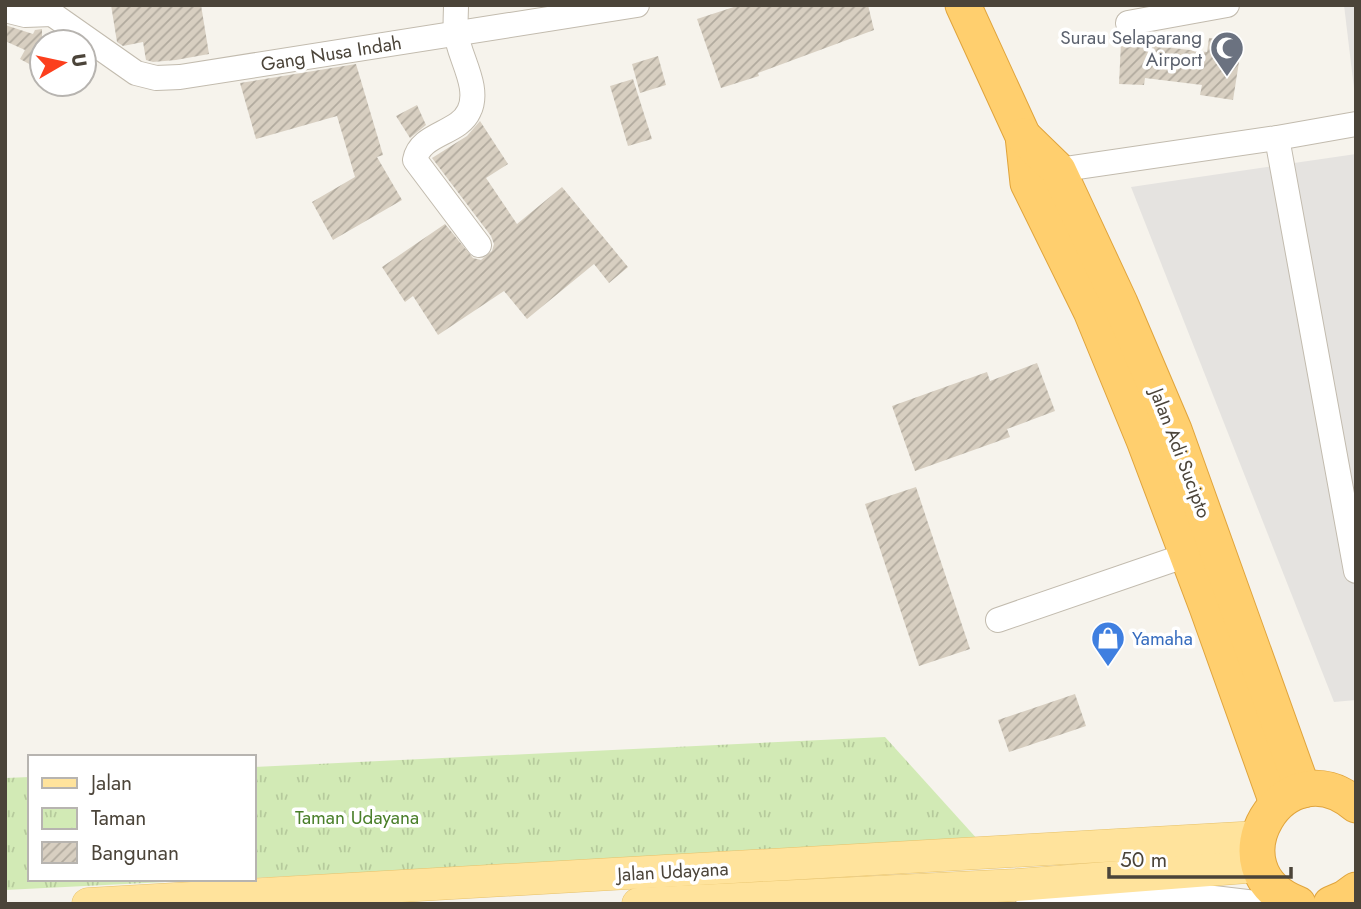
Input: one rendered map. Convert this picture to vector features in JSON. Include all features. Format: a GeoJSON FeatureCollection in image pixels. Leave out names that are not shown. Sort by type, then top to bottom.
{"type":"FeatureCollection","features":[{"type":"Feature","properties":{"kind":"highway","name":"Jalan Adi Sucipto"},"geometry":{"type":"LineString","coordinates":[[963,5],[1043,177],[1120,303],[1174,430],[1290,797]]}},
{"type":"Feature","properties":{"kind":"highway","name":"Jalan Adi Sucipto"},"geometry":{"type":"LineString","coordinates":[[1043,177],[1091,311],[1187,555],[1290,797]]}},
{"type":"Feature","properties":{"kind":"highway"},"geometry":{"type":"LineString","coordinates":[[1298,904],[1275,890],[1259,852],[1265,818],[1290,797],[1332,791],[1356,806]]}},
{"type":"Feature","properties":{"kind":"highway"},"geometry":{"type":"LineString","coordinates":[[1331,904],[1356,890]]}},
{"type":"Feature","properties":{"kind":"main road","name":"Jalan Udayana"},"geometry":{"type":"LineString","coordinates":[[638,904],[1023,898],[1259,852]]}},
{"type":"Feature","properties":{"kind":"main road","name":"Jalan Udayana"},"geometry":{"type":"LineString","coordinates":[[88,904],[1259,852]]}},
{"type":"Feature","properties":{"kind":"street"},"geometry":{"type":"LineString","coordinates":[[456,5],[456,34],[471,86],[470,110],[464,119],[420,147],[415,160],[479,245]]}},
{"type":"Feature","properties":{"kind":"street","name":"Gang Nusa Indah"},"geometry":{"type":"LineString","coordinates":[[51,10],[136,73],[156,78],[180,77],[637,5]]}},
{"type":"Feature","properties":{"kind":"street"},"geometry":{"type":"LineString","coordinates":[[1128,23],[1227,5]]}},
{"type":"Feature","properties":{"kind":"street"},"geometry":{"type":"LineString","coordinates":[[5,10],[25,15],[51,10]]}},
{"type":"Feature","properties":{"kind":"street"},"geometry":{"type":"LineString","coordinates":[[1043,177],[1355,126]]}},
{"type":"Feature","properties":{"kind":"street"},"geometry":{"type":"LineString","coordinates":[[1277,138],[1353,535],[1356,571]]}},
{"type":"Feature","properties":{"kind":"street"},"geometry":{"type":"LineString","coordinates":[[998,620],[1187,555]]}},
{"type":"Feature","properties":{"kind":"street"},"geometry":{"type":"LineString","coordinates":[[1023,898],[1205,897],[1264,904]]}},
{"type":"Feature","properties":{"kind":"green space","name":"Taman Udayana"},"geometry":{"type":"Polygon","coordinates":[[[885,737],[979,841],[256,878],[256,767],[885,737]]]}},
{"type":"Feature","properties":{"kind":"green space"},"geometry":{"type":"Polygon","coordinates":[[[28,777],[28,881],[185,881],[5,890],[5,778],[28,777]]]}},
{"type":"Feature","properties":{"kind":"shaded area"},"geometry":{"type":"Polygon","coordinates":[[[1344,5],[1356,5],[1356,105],[1344,5]]]}},
{"type":"Feature","properties":{"kind":"shaded area"},"geometry":{"type":"Polygon","coordinates":[[[1356,154],[1356,700],[1334,702],[1131,187],[1356,154]]]}},
{"type":"Feature","properties":{"kind":"building"},"geometry":{"type":"Polygon","coordinates":[[[111,5],[201,5],[209,54],[176,60],[146,60],[143,42],[123,46],[117,42],[111,5]]]}},
{"type":"Feature","properties":{"kind":"building"},"geometry":{"type":"Polygon","coordinates":[[[740,5],[868,5],[874,30],[758,73],[759,76],[721,88],[697,19],[740,5]]]}},
{"type":"Feature","properties":{"kind":"building"},"geometry":{"type":"Polygon","coordinates":[[[5,25],[28,32],[28,63],[20,59],[25,50],[5,41],[5,25]]]}},
{"type":"Feature","properties":{"kind":"building"},"geometry":{"type":"Polygon","coordinates":[[[1209,38],[1242,43],[1233,100],[1200,95],[1202,85],[1145,78],[1144,85],[1119,84],[1121,42],[1207,52],[1209,38]]]}},
{"type":"Feature","properties":{"kind":"building"},"geometry":{"type":"Polygon","coordinates":[[[658,56],[666,85],[640,93],[632,64],[658,56]]]}},
{"type":"Feature","properties":{"kind":"building"},"geometry":{"type":"Polygon","coordinates":[[[356,64],[383,155],[377,157],[402,200],[333,240],[312,202],[355,177],[337,116],[256,139],[240,83],[356,64]]]}},
{"type":"Feature","properties":{"kind":"building"},"geometry":{"type":"Polygon","coordinates":[[[633,79],[652,139],[628,146],[610,86],[633,79]]]}},
{"type":"Feature","properties":{"kind":"building"},"geometry":{"type":"Polygon","coordinates":[[[417,105],[426,125],[410,138],[396,116],[417,105]]]}},
{"type":"Feature","properties":{"kind":"building"},"geometry":{"type":"Polygon","coordinates":[[[480,121],[508,164],[486,178],[517,224],[562,187],[628,267],[609,283],[594,264],[527,319],[504,291],[438,335],[413,296],[405,302],[382,267],[445,224],[473,258],[481,260],[492,251],[494,244],[491,236],[432,158],[467,136],[480,121]]]}},
{"type":"Feature","properties":{"kind":"building"},"geometry":{"type":"Polygon","coordinates":[[[1037,363],[1055,411],[1007,429],[1010,437],[915,471],[892,406],[987,372],[990,381],[1037,363]]]}},
{"type":"Feature","properties":{"kind":"building"},"geometry":{"type":"Polygon","coordinates":[[[916,487],[970,649],[919,666],[865,504],[916,487]]]}},
{"type":"Feature","properties":{"kind":"building"},"geometry":{"type":"Polygon","coordinates":[[[1075,694],[1086,726],[1009,752],[998,720],[1075,694]]]}},
{"type":"Feature","properties":{"kind":"place","name":"Surau Selaparang Airport"},"geometry":{"type":"Point","coordinates":[1227,78]}},
{"type":"Feature","properties":{"kind":"place","name":"Yamaha"},"geometry":{"type":"Point","coordinates":[1108,668]}}]}
